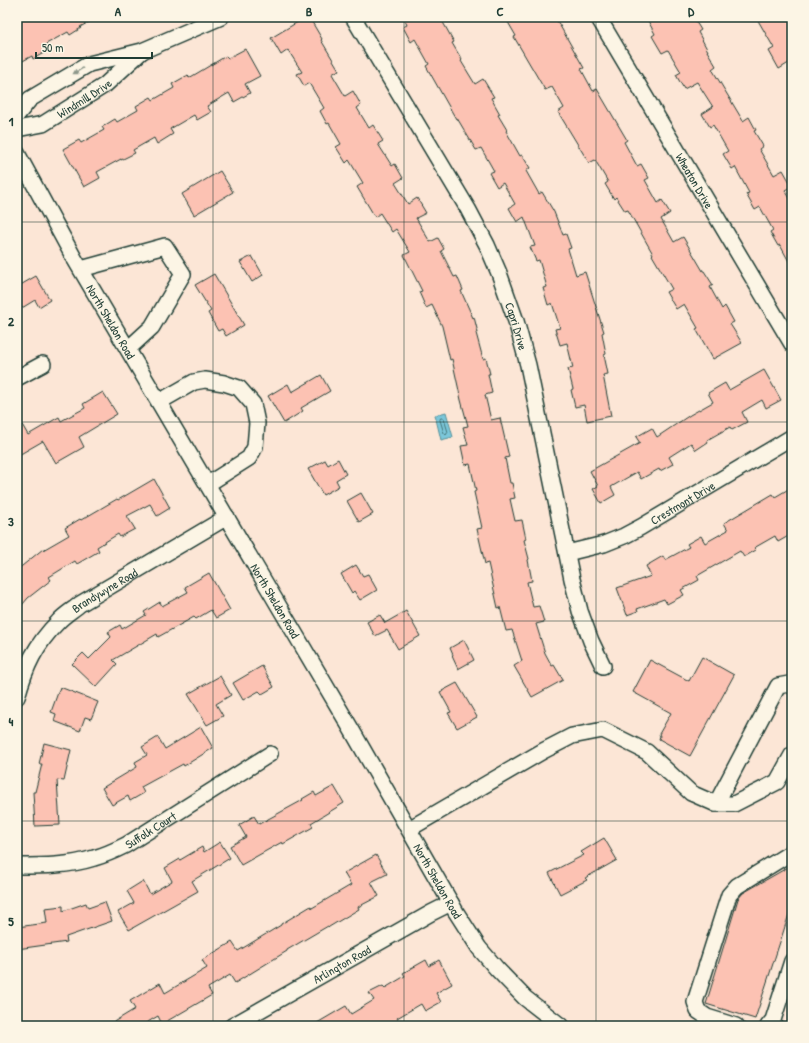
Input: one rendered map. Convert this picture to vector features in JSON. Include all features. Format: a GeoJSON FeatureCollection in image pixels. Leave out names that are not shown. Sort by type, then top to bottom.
{"type":"FeatureCollection","features":[{"type":"Feature","properties":{"kind":"street","name":"Windmill Drive"},"geometry":{"type":"LineString","coordinates":[[17,115],[30,99],[89,64],[142,51],[221,17]]}},
{"type":"Feature","properties":{"kind":"street","name":"Capri Drive"},"geometry":{"type":"LineString","coordinates":[[353,17],[468,209],[487,245],[499,273],[516,321],[528,365],[572,579],[580,611],[603,666]]}},
{"type":"Feature","properties":{"kind":"street","name":"Wheaton Drive"},"geometry":{"type":"LineString","coordinates":[[598,17],[792,344]]}},
{"type":"Feature","properties":{"kind":"street","name":"Windmill Drive"},"geometry":{"type":"LineString","coordinates":[[17,129],[44,124],[105,85],[142,51]]}},
{"type":"Feature","properties":{"kind":"street","name":"North Sheldon Road"},"geometry":{"type":"LineString","coordinates":[[17,154],[81,269],[479,948],[525,998],[561,1026]]}},
{"type":"Feature","properties":{"kind":"street"},"geometry":{"type":"LineString","coordinates":[[81,269],[165,246],[183,274],[152,327],[128,349]]}},
{"type":"Feature","properties":{"kind":"street"},"geometry":{"type":"LineString","coordinates":[[17,378],[43,364]]}},
{"type":"Feature","properties":{"kind":"street"},"geometry":{"type":"LineString","coordinates":[[159,402],[194,382],[205,380],[224,383],[239,388],[253,404],[257,423],[255,447],[249,458],[208,484]]}},
{"type":"Feature","properties":{"kind":"street","name":"Crestmont Drive"},"geometry":{"type":"LineString","coordinates":[[567,553],[604,544],[624,536],[792,437]]}},
{"type":"Feature","properties":{"kind":"street","name":"Brandywyne Road"},"geometry":{"type":"LineString","coordinates":[[17,697],[22,679],[30,660],[41,642],[59,621],[80,604],[227,517]]}},
{"type":"Feature","properties":{"kind":"street"},"geometry":{"type":"LineString","coordinates":[[716,804],[778,686],[789,684],[792,686]]}},
{"type":"Feature","properties":{"kind":"street"},"geometry":{"type":"LineString","coordinates":[[409,829],[543,751],[572,736],[602,730],[647,752],[691,793],[716,804],[734,804],[777,782],[792,754]]}},
{"type":"Feature","properties":{"kind":"street","name":"Suffolk Court"},"geometry":{"type":"LineString","coordinates":[[17,866],[71,864],[94,858],[126,845],[270,754]]}},
{"type":"Feature","properties":{"kind":"street"},"geometry":{"type":"LineString","coordinates":[[736,1026],[707,1017],[698,1011],[695,1002],[729,894],[737,886],[792,852]]}},
{"type":"Feature","properties":{"kind":"street","name":"Arlington Road"},"geometry":{"type":"LineString","coordinates":[[232,1026],[451,902]]}},
{"type":"Feature","properties":{"kind":"street"},"geometry":{"type":"LineString","coordinates":[[768,1026],[773,1020],[792,961]]}},
{"type":"Feature","properties":{"kind":"water"},"geometry":{"type":"Polygon","coordinates":[[[446,412],[453,437],[441,440],[435,415],[446,412]]]}},
{"type":"Feature","properties":{"kind":"building"},"geometry":{"type":"Polygon","coordinates":[[[17,17],[98,17],[80,27],[81,28],[70,35],[68,32],[46,44],[49,50],[33,59],[32,56],[17,64],[17,17]]]}},
{"type":"Feature","properties":{"kind":"building"},"geometry":{"type":"Polygon","coordinates":[[[306,17],[309,17],[339,70],[332,74],[345,96],[353,91],[361,105],[357,108],[369,128],[373,125],[383,141],[378,144],[392,166],[395,164],[403,178],[395,183],[408,204],[417,198],[426,213],[416,218],[430,242],[438,238],[444,249],[441,251],[454,277],[457,276],[463,290],[461,291],[473,318],[474,317],[478,333],[476,333],[483,359],[486,358],[490,374],[488,374],[492,393],[485,395],[491,420],[500,418],[509,457],[505,458],[510,483],[512,483],[515,498],[510,499],[515,521],[522,520],[526,539],[524,540],[529,559],[532,581],[527,582],[533,607],[539,606],[544,622],[536,624],[545,653],[552,666],[554,665],[563,680],[532,697],[514,666],[522,661],[512,630],[506,631],[500,607],[498,608],[488,563],[485,564],[477,529],[482,528],[474,492],[476,491],[470,464],[465,465],[461,446],[468,445],[463,427],[468,426],[452,359],[450,360],[442,326],[432,305],[426,308],[419,292],[422,291],[404,255],[410,252],[396,229],[392,232],[380,213],[375,217],[357,187],[363,183],[349,160],[346,163],[336,147],[341,144],[320,111],[324,108],[309,83],[304,86],[297,74],[302,72],[288,50],[281,55],[271,38],[306,17]]]}},
{"type":"Feature","properties":{"kind":"building"},"geometry":{"type":"Polygon","coordinates":[[[403,17],[440,17],[454,42],[452,43],[462,60],[461,61],[475,84],[483,79],[494,97],[491,98],[500,114],[498,115],[507,130],[506,131],[520,156],[522,155],[530,168],[526,171],[539,194],[542,192],[554,212],[563,235],[566,234],[571,248],[568,249],[576,275],[585,272],[604,332],[602,333],[606,354],[604,355],[608,374],[603,375],[611,416],[587,421],[584,405],[575,407],[571,390],[573,389],[568,369],[573,368],[567,343],[560,345],[555,329],[560,328],[552,303],[548,305],[543,288],[547,287],[539,260],[536,261],[530,247],[535,246],[524,217],[517,222],[509,208],[515,204],[503,183],[497,187],[489,173],[494,171],[481,148],[476,150],[457,118],[456,119],[426,66],[429,64],[415,39],[411,42],[403,27],[407,25],[403,17]]]}},
{"type":"Feature","properties":{"kind":"building"},"geometry":{"type":"Polygon","coordinates":[[[505,17],[555,17],[584,68],[581,69],[593,91],[597,89],[627,140],[624,142],[637,166],[641,164],[649,178],[645,180],[658,203],[662,200],[670,213],[661,219],[674,242],[683,237],[713,285],[710,287],[722,309],[725,306],[734,322],[730,324],[742,343],[713,359],[684,304],[676,309],[666,292],[672,289],[628,210],[625,211],[616,197],[614,199],[605,184],[608,182],[595,160],[589,163],[558,112],[564,108],[552,87],[545,90],[514,37],[516,36],[505,17]]]}},
{"type":"Feature","properties":{"kind":"building"},"geometry":{"type":"Polygon","coordinates":[[[646,17],[693,17],[701,30],[698,32],[716,66],[712,69],[743,121],[749,117],[756,130],[754,131],[763,146],[759,149],[774,175],[783,170],[792,186],[785,190],[792,202],[792,267],[780,245],[778,246],[770,232],[773,230],[760,207],[755,210],[746,194],[749,193],[735,167],[732,169],[723,154],[728,151],[713,125],[710,127],[702,114],[713,107],[697,82],[684,89],[676,75],[681,72],[668,50],[662,53],[652,36],[655,34],[646,17]]]}},
{"type":"Feature","properties":{"kind":"building"},"geometry":{"type":"Polygon","coordinates":[[[756,17],[792,17],[792,61],[779,69],[769,51],[774,48],[756,17]]]}},
{"type":"Feature","properties":{"kind":"building"},"geometry":{"type":"Polygon","coordinates":[[[245,49],[260,76],[245,84],[250,93],[234,102],[229,93],[207,106],[211,112],[197,120],[194,115],[170,129],[173,134],[157,144],[154,138],[133,150],[135,153],[97,172],[100,178],[84,187],[63,149],[79,140],[81,143],[104,130],[102,127],[115,119],[117,122],[138,110],[136,106],[151,97],[153,100],[174,88],[172,84],[188,75],[189,78],[226,56],[228,58],[245,49]]]}},
{"type":"Feature","properties":{"kind":"building"},"geometry":{"type":"Polygon","coordinates":[[[220,171],[233,192],[194,215],[182,194],[220,171]]]}},
{"type":"Feature","properties":{"kind":"building"},"geometry":{"type":"Polygon","coordinates":[[[252,256],[263,275],[252,282],[240,262],[252,256]]]}},
{"type":"Feature","properties":{"kind":"building"},"geometry":{"type":"Polygon","coordinates":[[[214,274],[244,325],[226,336],[222,329],[218,331],[208,313],[211,311],[195,285],[214,274]]]}},
{"type":"Feature","properties":{"kind":"building"},"geometry":{"type":"Polygon","coordinates":[[[36,276],[50,300],[39,307],[35,300],[17,311],[17,287],[36,276]]]}},
{"type":"Feature","properties":{"kind":"building"},"geometry":{"type":"Polygon","coordinates":[[[764,370],[781,400],[766,408],[762,400],[742,412],[747,422],[732,430],[730,427],[707,440],[708,442],[696,450],[691,443],[669,457],[673,464],[660,471],[659,469],[641,479],[637,472],[611,487],[615,495],[601,503],[593,489],[598,486],[590,471],[640,443],[636,437],[652,428],[657,437],[713,402],[708,393],[725,383],[729,390],[764,370]]]}},
{"type":"Feature","properties":{"kind":"building"},"geometry":{"type":"Polygon","coordinates":[[[321,375],[330,391],[301,408],[303,411],[284,423],[268,396],[288,384],[292,392],[321,375]]]}},
{"type":"Feature","properties":{"kind":"building"},"geometry":{"type":"Polygon","coordinates":[[[103,392],[117,414],[79,437],[84,447],[56,463],[43,441],[17,456],[17,416],[28,435],[59,417],[61,421],[85,408],[83,404],[103,392]]]}},
{"type":"Feature","properties":{"kind":"building"},"geometry":{"type":"Polygon","coordinates":[[[338,459],[346,474],[336,480],[339,486],[323,495],[308,469],[325,460],[328,465],[338,459]]]}},
{"type":"Feature","properties":{"kind":"building"},"geometry":{"type":"Polygon","coordinates":[[[154,479],[170,508],[157,516],[150,504],[127,516],[135,529],[120,537],[118,534],[97,547],[99,551],[77,564],[75,561],[49,577],[51,580],[28,598],[17,611],[17,570],[43,549],[69,535],[65,528],[154,479]]]}},
{"type":"Feature","properties":{"kind":"building"},"geometry":{"type":"Polygon","coordinates":[[[792,487],[792,534],[778,542],[775,536],[754,548],[756,550],[744,557],[740,551],[697,576],[699,580],[681,590],[684,595],[667,604],[664,599],[637,609],[638,611],[627,615],[617,588],[651,576],[646,566],[663,556],[665,560],[689,547],[687,544],[701,536],[705,543],[728,530],[724,523],[773,494],[775,497],[792,487]]]}},
{"type":"Feature","properties":{"kind":"building"},"geometry":{"type":"Polygon","coordinates":[[[361,493],[373,514],[359,522],[347,501],[361,493]]]}},
{"type":"Feature","properties":{"kind":"building"},"geometry":{"type":"Polygon","coordinates":[[[356,565],[363,576],[368,574],[377,590],[360,600],[354,591],[352,593],[341,574],[356,565]]]}},
{"type":"Feature","properties":{"kind":"building"},"geometry":{"type":"Polygon","coordinates":[[[209,573],[230,610],[216,618],[211,610],[196,619],[194,617],[158,637],[157,634],[113,660],[117,664],[96,687],[72,664],[83,653],[89,659],[111,637],[108,632],[120,625],[122,629],[146,615],[144,612],[160,602],[162,606],[188,592],[185,587],[209,573]]]}},
{"type":"Feature","properties":{"kind":"building"},"geometry":{"type":"Polygon","coordinates":[[[406,611],[420,636],[398,649],[387,630],[375,636],[367,622],[380,615],[385,623],[406,611]]]}},
{"type":"Feature","properties":{"kind":"building"},"geometry":{"type":"Polygon","coordinates":[[[464,640],[474,660],[458,669],[450,648],[464,640]]]}},
{"type":"Feature","properties":{"kind":"building"},"geometry":{"type":"Polygon","coordinates":[[[702,657],[734,675],[690,756],[659,739],[659,734],[671,713],[633,692],[650,660],[689,681],[702,657]]]}},
{"type":"Feature","properties":{"kind":"building"},"geometry":{"type":"Polygon","coordinates":[[[262,666],[274,687],[262,694],[259,691],[243,700],[233,683],[262,666]]]}},
{"type":"Feature","properties":{"kind":"building"},"geometry":{"type":"Polygon","coordinates":[[[220,676],[231,695],[216,704],[223,716],[207,725],[188,694],[220,676]]]}},
{"type":"Feature","properties":{"kind":"building"},"geometry":{"type":"Polygon","coordinates":[[[457,683],[477,717],[457,728],[448,713],[451,712],[440,692],[457,683]]]}},
{"type":"Feature","properties":{"kind":"building"},"geometry":{"type":"Polygon","coordinates":[[[60,687],[98,702],[91,719],[85,717],[80,731],[54,721],[56,714],[51,712],[60,687]]]}},
{"type":"Feature","properties":{"kind":"building"},"geometry":{"type":"Polygon","coordinates":[[[201,727],[213,748],[184,766],[183,764],[141,787],[144,793],[130,801],[128,796],[112,805],[102,788],[137,767],[135,762],[147,755],[142,747],[158,737],[165,749],[201,727]]]}},
{"type":"Feature","properties":{"kind":"building"},"geometry":{"type":"Polygon","coordinates":[[[44,743],[71,750],[64,781],[57,780],[60,825],[35,826],[33,792],[35,792],[42,764],[39,764],[44,743]]]}},
{"type":"Feature","properties":{"kind":"building"},"geometry":{"type":"Polygon","coordinates":[[[334,786],[344,803],[311,823],[313,827],[283,844],[282,842],[241,865],[230,846],[246,837],[239,825],[254,816],[259,824],[303,800],[302,799],[314,792],[316,796],[334,786]]]}},
{"type":"Feature","properties":{"kind":"building"},"geometry":{"type":"Polygon","coordinates":[[[604,838],[617,860],[585,878],[587,880],[560,894],[549,873],[584,855],[581,852],[604,838]]]}},
{"type":"Feature","properties":{"kind":"building"},"geometry":{"type":"Polygon","coordinates":[[[220,842],[230,858],[192,881],[198,891],[129,930],[118,912],[134,903],[127,891],[143,881],[150,894],[172,881],[165,868],[202,847],[204,852],[220,842]]]}},
{"type":"Feature","properties":{"kind":"building"},"geometry":{"type":"Polygon","coordinates":[[[376,855],[387,874],[371,882],[379,896],[358,907],[359,909],[287,950],[235,983],[230,975],[208,988],[212,995],[162,1024],[158,1016],[141,1026],[107,1026],[135,1009],[130,1001],[160,983],[165,993],[207,968],[202,960],[232,942],[238,951],[311,906],[312,908],[351,885],[344,873],[376,855]]]}},
{"type":"Feature","properties":{"kind":"building"},"geometry":{"type":"Polygon","coordinates":[[[792,865],[792,905],[755,1019],[706,1004],[738,899],[743,893],[792,865]]]}},
{"type":"Feature","properties":{"kind":"building"},"geometry":{"type":"Polygon","coordinates":[[[105,902],[112,921],[66,937],[67,942],[17,949],[17,927],[47,923],[45,908],[63,906],[63,911],[86,903],[88,908],[105,902]]]}},
{"type":"Feature","properties":{"kind":"building"},"geometry":{"type":"Polygon","coordinates":[[[426,960],[429,966],[439,960],[452,984],[436,993],[441,1002],[425,1011],[421,1004],[397,1018],[402,1026],[312,1026],[346,1006],[351,1014],[374,1000],[369,993],[383,986],[385,988],[405,976],[403,973],[426,960]]]}}]}
